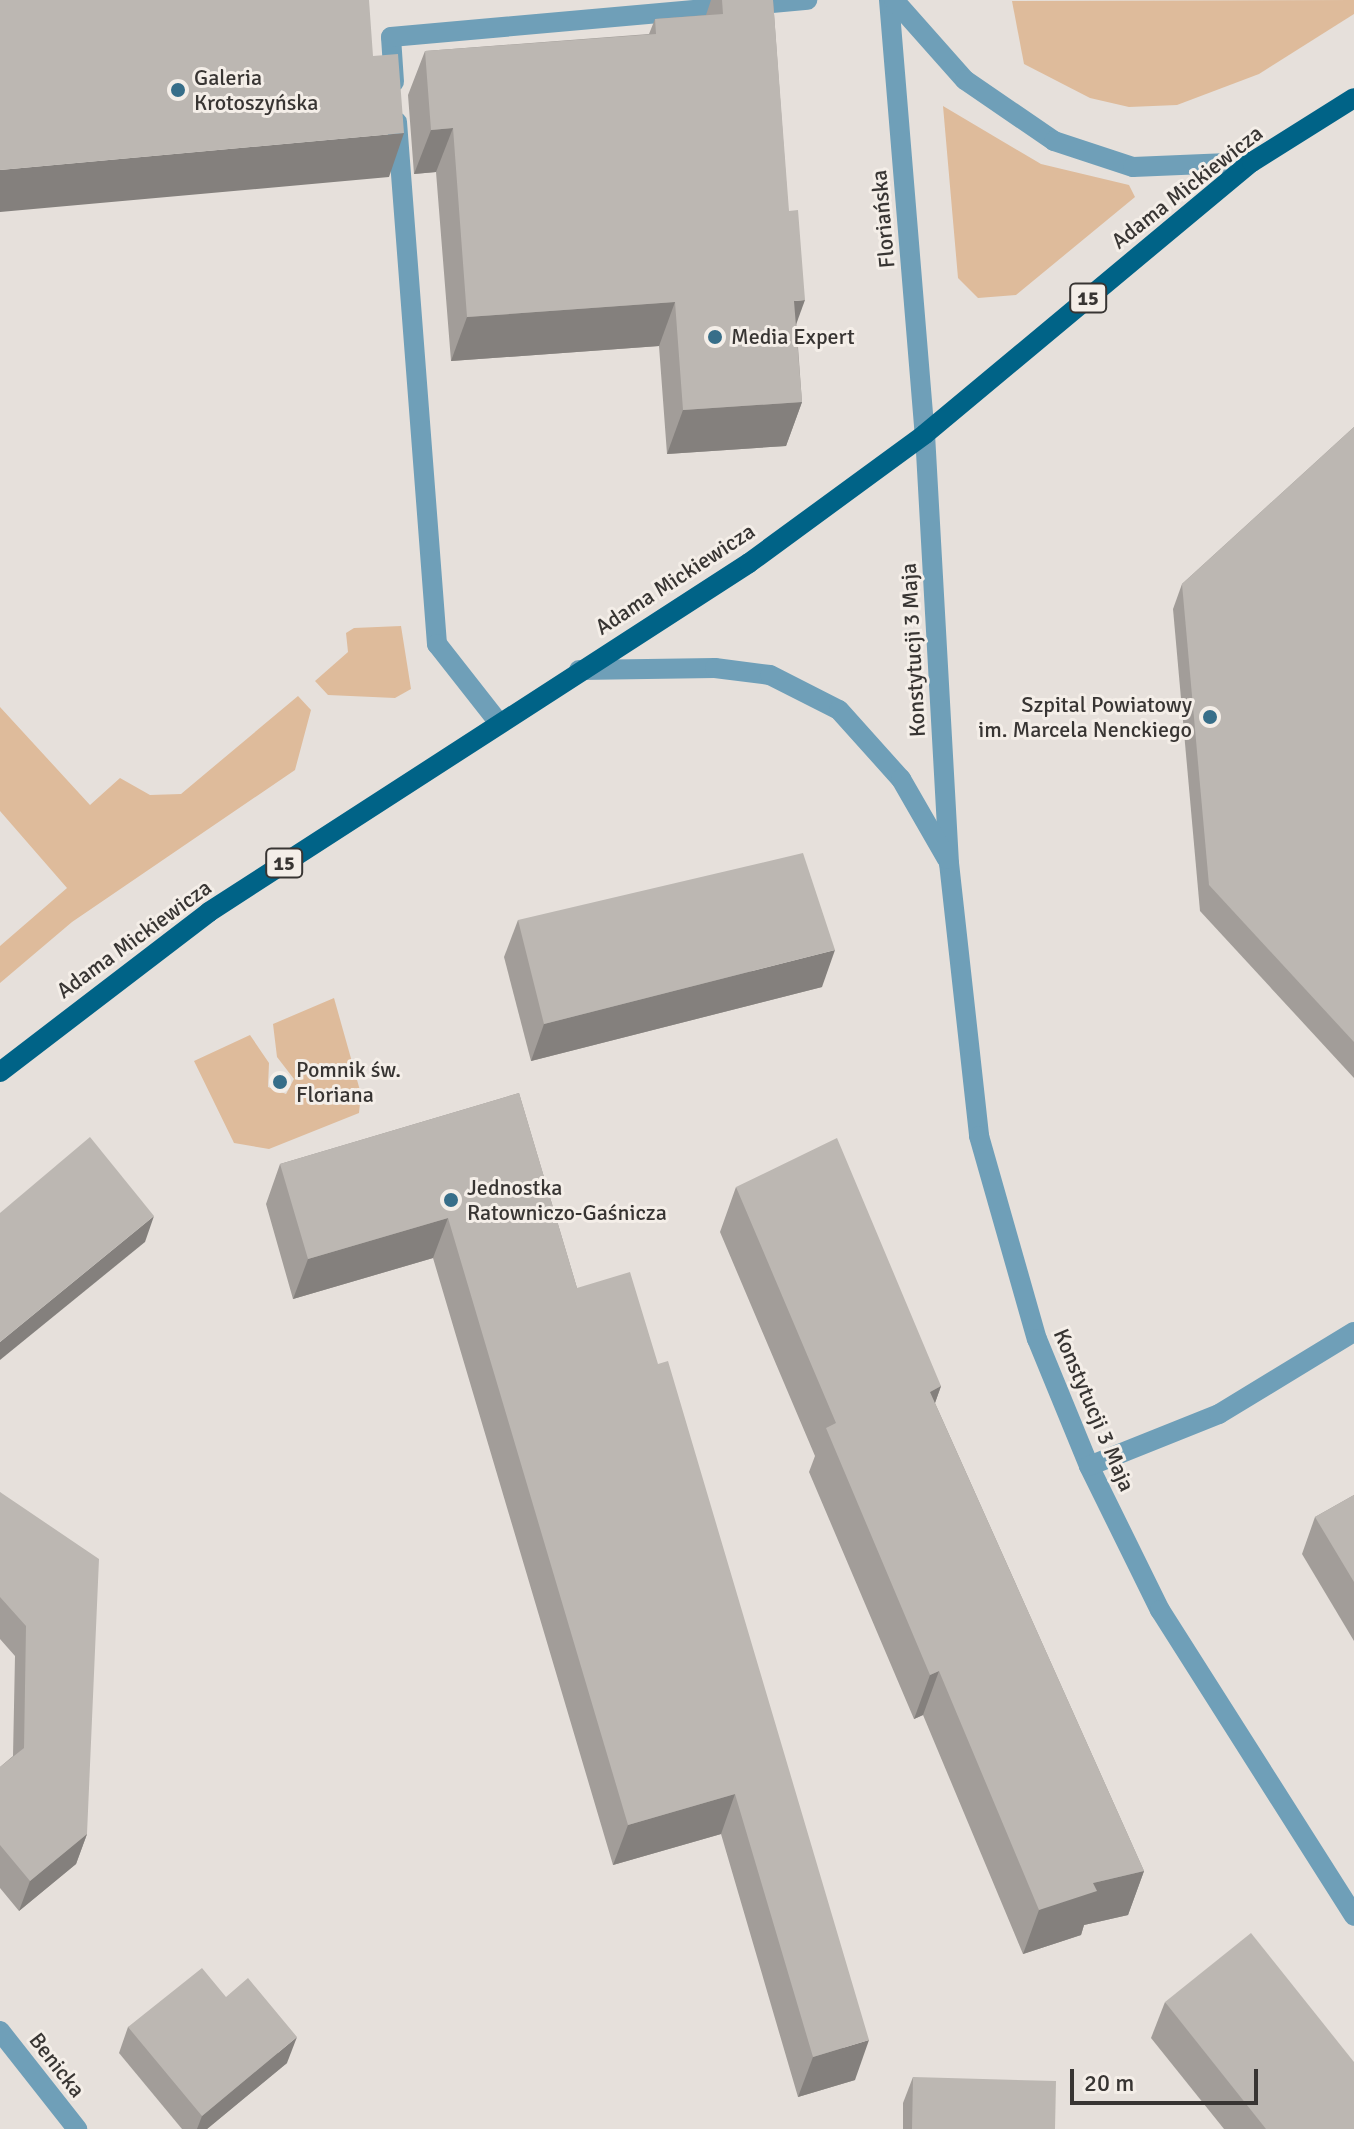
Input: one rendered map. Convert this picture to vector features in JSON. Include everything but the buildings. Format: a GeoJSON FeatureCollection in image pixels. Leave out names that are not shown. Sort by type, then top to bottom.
{"type":"FeatureCollection","features":[{"type":"Feature","properties":{"kind":"main road","name":"Adama Mickiewicza"},"geometry":{"type":"LineString","coordinates":[[0,1072],[209,912],[579,670],[749,563],[925,434],[1252,162],[1354,98]]}},
{"type":"Feature","properties":{"kind":"street"},"geometry":{"type":"LineString","coordinates":[[499,723],[437,644],[391,37],[807,0]]}},
{"type":"Feature","properties":{"kind":"street","name":"Floriańska"},"geometry":{"type":"LineString","coordinates":[[891,0],[965,80],[1054,141],[1133,167],[1252,162]]}},
{"type":"Feature","properties":{"kind":"street","name":"Floriańska"},"geometry":{"type":"LineString","coordinates":[[891,0],[925,434]]}},
{"type":"Feature","properties":{"kind":"street","name":"Konstytucji 3 Maja"},"geometry":{"type":"LineString","coordinates":[[925,434],[949,863],[979,1136],[1037,1339],[1089,1466],[1160,1610],[1354,1916]]}},
{"type":"Feature","properties":{"kind":"street","name":"Konstytucji 3 Maja"},"geometry":{"type":"LineString","coordinates":[[579,670],[715,668],[770,675],[839,710],[901,779],[949,863]]}},
{"type":"Feature","properties":{"kind":"street"},"geometry":{"type":"LineString","coordinates":[[1089,1466],[1219,1414],[1354,1332]]}},
{"type":"Feature","properties":{"kind":"street","name":"Benicka"},"geometry":{"type":"LineString","coordinates":[[0,2031],[77,2129]]}},
{"type":"Feature","properties":{"kind":"shaded area"},"geometry":{"type":"Polygon","coordinates":[[[1354,0],[1354,14],[1259,74],[1177,105],[1129,107],[1090,98],[1024,64],[1012,1],[1354,0]]]}},
{"type":"Feature","properties":{"kind":"shaded area"},"geometry":{"type":"Polygon","coordinates":[[[943,106],[1041,164],[1129,185],[1135,197],[1016,295],[978,298],[958,278],[943,106]]]}},
{"type":"Feature","properties":{"kind":"shaded area"},"geometry":{"type":"Polygon","coordinates":[[[401,626],[411,689],[395,698],[328,695],[315,681],[348,652],[346,633],[354,628],[401,626]]]}},
{"type":"Feature","properties":{"kind":"shaded area"},"geometry":{"type":"Polygon","coordinates":[[[298,696],[311,710],[295,770],[72,922],[0,983],[0,946],[67,888],[0,811],[0,707],[90,805],[120,778],[150,795],[181,794],[298,696]]]}},
{"type":"Feature","properties":{"kind":"shaded area"},"geometry":{"type":"Polygon","coordinates":[[[334,998],[361,1094],[359,1113],[269,1149],[234,1143],[194,1061],[250,1035],[269,1063],[268,1087],[286,1094],[294,1079],[277,1057],[273,1024],[334,998]]]}},
{"type":"Feature","properties":{"kind":"place","name":"Galeria Krotoszyńska"},"geometry":{"type":"Point","coordinates":[178,90]}},
{"type":"Feature","properties":{"kind":"place","name":"Media Expert"},"geometry":{"type":"Point","coordinates":[715,337]}},
{"type":"Feature","properties":{"kind":"place","name":"Szpital Powiatowy im. Marcela Nenckiego"},"geometry":{"type":"Point","coordinates":[1210,717]}},
{"type":"Feature","properties":{"kind":"place","name":"Pomnik św. Floriana"},"geometry":{"type":"Point","coordinates":[280,1082]}},
{"type":"Feature","properties":{"kind":"place","name":"Jednostka Ratowniczo-Gaśnicza"},"geometry":{"type":"Point","coordinates":[451,1200]}}]}
